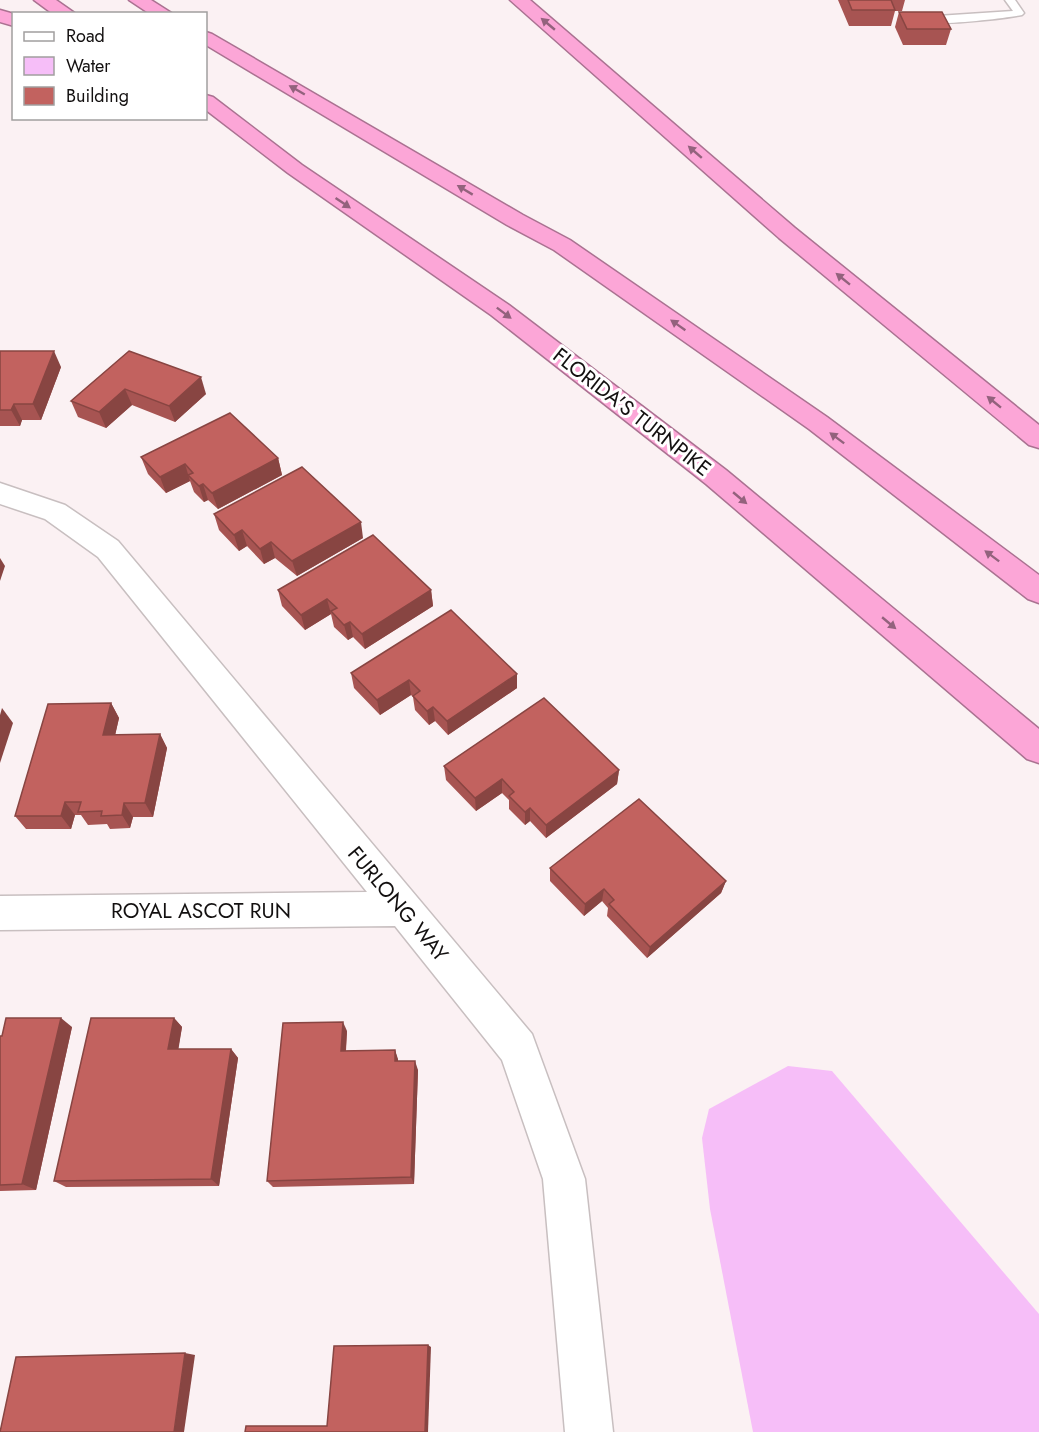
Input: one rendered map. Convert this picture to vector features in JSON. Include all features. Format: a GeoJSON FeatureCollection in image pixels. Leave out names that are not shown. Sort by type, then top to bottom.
{"type":"FeatureCollection","features":[{"type":"Feature","properties":{"kind":"highway"},"geometry":{"type":"LineString","coordinates":[[43,0],[63,12]]}},
{"type":"Feature","properties":{"kind":"highway"},"geometry":{"type":"LineString","coordinates":[[138,0],[160,12]]}},
{"type":"Feature","properties":{"kind":"highway"},"geometry":{"type":"LineString","coordinates":[[519,0],[788,233],[1039,439]]}},
{"type":"Feature","properties":{"kind":"highway"},"geometry":{"type":"LineString","coordinates":[[207,39],[515,220],[562,245],[818,423],[1039,591]]}},
{"type":"Feature","properties":{"kind":"highway","name":"FLORIDA'S TURNPIKE"},"geometry":{"type":"LineString","coordinates":[[207,102],[295,170],[500,310],[697,463],[1039,749]]}},
{"type":"Feature","properties":{"kind":"highway"},"geometry":{"type":"LineString","coordinates":[[207,120],[295,170]]}},
{"type":"Feature","properties":{"kind":"street","name":"FURLONG WAY"},"geometry":{"type":"LineString","coordinates":[[0,494],[55,512],[108,549],[518,1048],[564,1179],[589,1432]]}},
{"type":"Feature","properties":{"kind":"street","name":"ROYAL ASCOT RUN"},"geometry":{"type":"LineString","coordinates":[[0,913],[402,909]]}},
{"type":"Feature","properties":{"kind":"lane"},"geometry":{"type":"LineString","coordinates":[[922,20],[1018,13],[1010,0]]}},
{"type":"Feature","properties":{"kind":"water"},"geometry":{"type":"Polygon","coordinates":[[[788,1066],[832,1071],[1039,1314],[1039,1432],[753,1432],[710,1209],[702,1138],[709,1109],[788,1066]]]}},
{"type":"Feature","properties":{"kind":"building"},"geometry":{"type":"Polygon","coordinates":[[[848,0],[891,0],[895,10],[852,10],[848,0]]]}},
{"type":"Feature","properties":{"kind":"building"},"geometry":{"type":"Polygon","coordinates":[[[899,12],[942,12],[951,29],[907,29],[899,12]]]}},
{"type":"Feature","properties":{"kind":"building"},"geometry":{"type":"Polygon","coordinates":[[[0,351],[54,351],[33,404],[14,404],[11,410],[0,410],[0,351]]]}},
{"type":"Feature","properties":{"kind":"building"},"geometry":{"type":"Polygon","coordinates":[[[129,351],[201,377],[169,406],[125,389],[99,412],[71,401],[129,351]]]}},
{"type":"Feature","properties":{"kind":"building"},"geometry":{"type":"Polygon","coordinates":[[[230,413],[278,458],[212,493],[203,484],[199,486],[188,475],[193,473],[185,464],[160,477],[141,457],[230,413]]]}},
{"type":"Feature","properties":{"kind":"building"},"geometry":{"type":"Polygon","coordinates":[[[302,467],[361,522],[292,561],[271,542],[260,549],[242,530],[234,535],[214,514],[302,467]]]}},
{"type":"Feature","properties":{"kind":"building"},"geometry":{"type":"Polygon","coordinates":[[[373,535],[431,590],[362,634],[350,622],[344,625],[331,611],[337,608],[327,599],[301,615],[278,590],[373,535]]]}},
{"type":"Feature","properties":{"kind":"building"},"geometry":{"type":"Polygon","coordinates":[[[451,610],[517,674],[447,721],[433,707],[427,711],[413,696],[420,691],[409,680],[377,700],[351,673],[451,610]]]}},
{"type":"Feature","properties":{"kind":"building"},"geometry":{"type":"Polygon","coordinates":[[[544,698],[619,770],[546,825],[530,808],[525,812],[509,796],[514,792],[502,779],[475,798],[444,766],[544,698]]]}},
{"type":"Feature","properties":{"kind":"building"},"geometry":{"type":"Polygon","coordinates":[[[111,703],[103,735],[160,734],[145,803],[124,803],[122,815],[101,816],[102,811],[78,812],[81,802],[65,802],[61,816],[15,816],[48,704],[111,703]]]}},
{"type":"Feature","properties":{"kind":"building"},"geometry":{"type":"Polygon","coordinates":[[[639,799],[726,881],[650,947],[609,904],[614,900],[604,889],[585,904],[550,868],[639,799]]]}},
{"type":"Feature","properties":{"kind":"building"},"geometry":{"type":"Polygon","coordinates":[[[6,1018],[61,1018],[22,1184],[0,1185],[0,1036],[2,1036],[6,1018]]]}},
{"type":"Feature","properties":{"kind":"building"},"geometry":{"type":"Polygon","coordinates":[[[91,1018],[174,1018],[168,1049],[231,1049],[211,1179],[54,1181],[91,1018]]]}},
{"type":"Feature","properties":{"kind":"building"},"geometry":{"type":"Polygon","coordinates":[[[343,1022],[341,1051],[395,1050],[395,1061],[415,1061],[411,1177],[267,1181],[283,1023],[343,1022]]]}},
{"type":"Feature","properties":{"kind":"building"},"geometry":{"type":"Polygon","coordinates":[[[428,1345],[425,1432],[245,1432],[246,1426],[327,1426],[334,1346],[428,1345]]]}},
{"type":"Feature","properties":{"kind":"building"},"geometry":{"type":"Polygon","coordinates":[[[185,1353],[174,1432],[0,1432],[16,1357],[185,1353]]]}}]}
